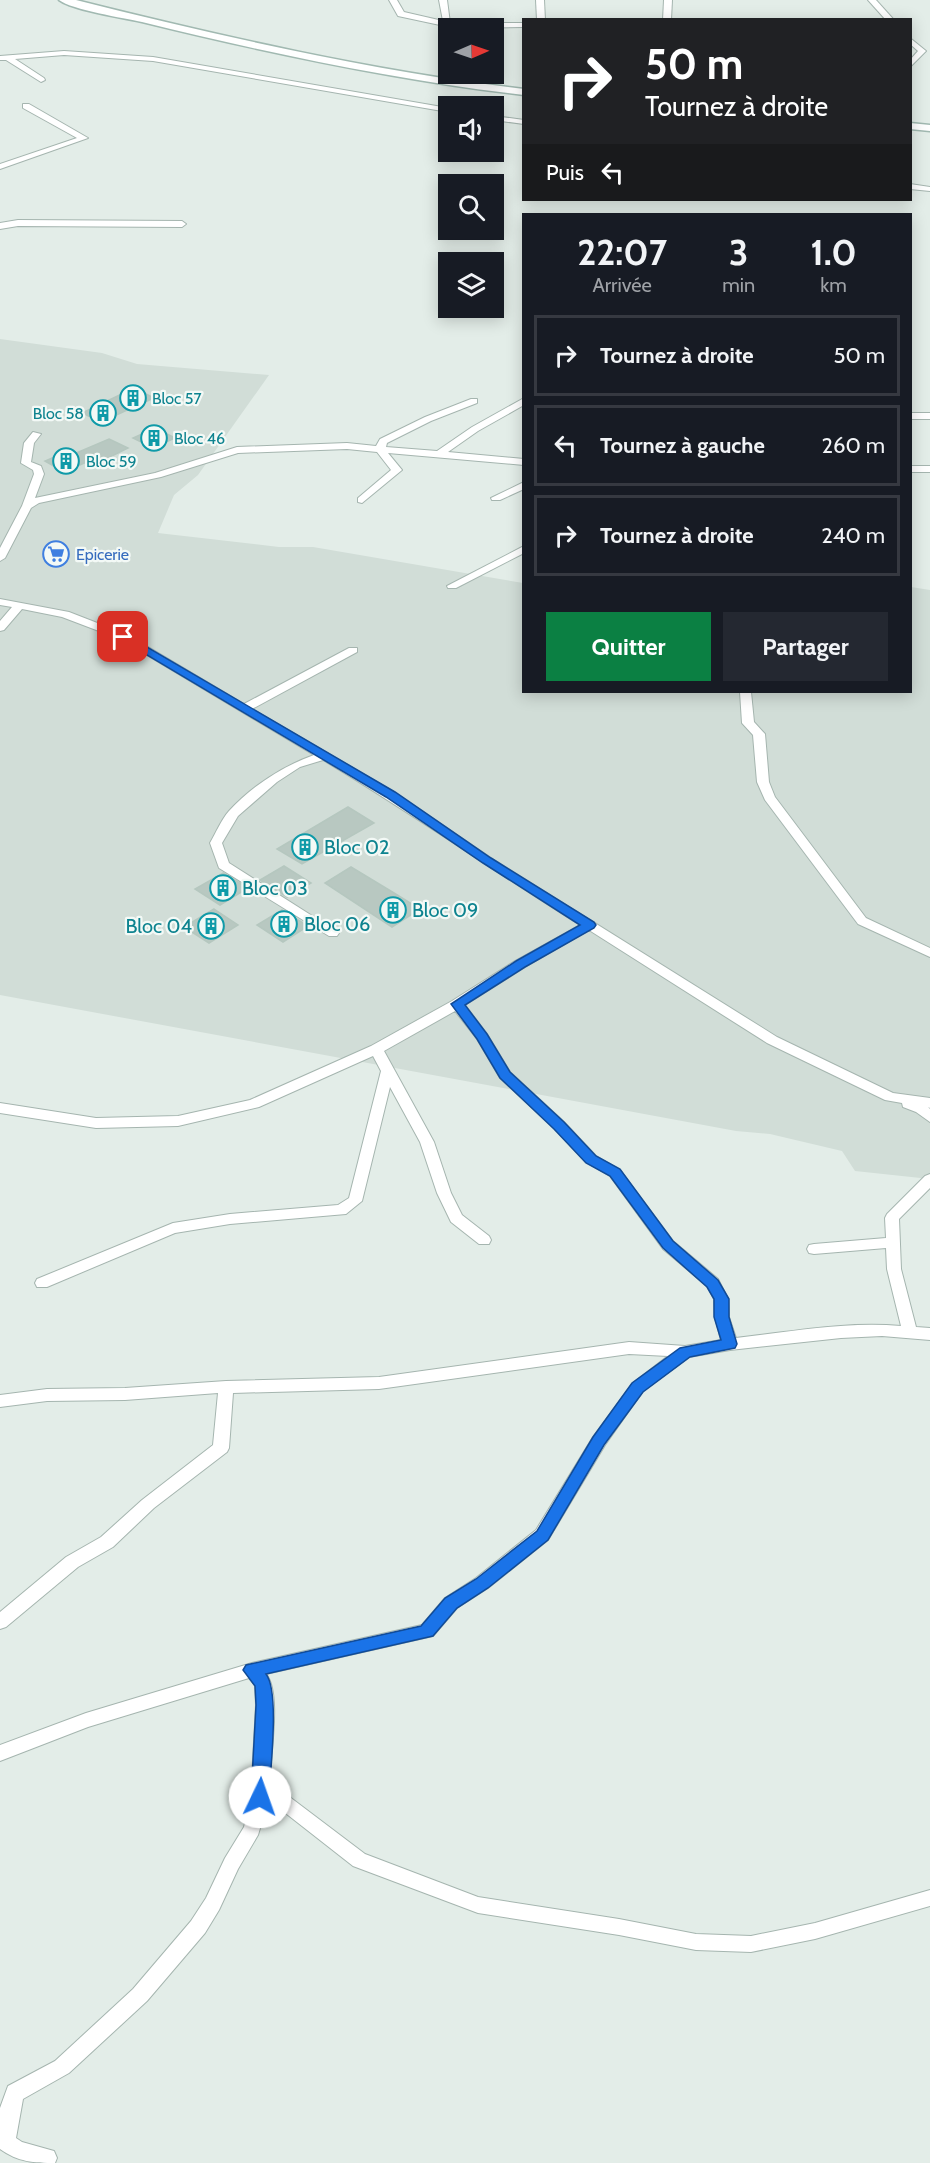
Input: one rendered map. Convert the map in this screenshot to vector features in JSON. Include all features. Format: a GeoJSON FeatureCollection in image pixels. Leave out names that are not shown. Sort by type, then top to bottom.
{"type":"FeatureCollection","features":[{"type":"Feature","properties":{"kind":"street"},"geometry":{"type":"LineString","coordinates":[[393,0],[401,14],[438,23]]}},
{"type":"Feature","properties":{"kind":"street"},"geometry":{"type":"LineString","coordinates":[[443,0],[446,18]]}},
{"type":"Feature","properties":{"kind":"street"},"geometry":{"type":"LineString","coordinates":[[540,0],[541,18]]}},
{"type":"Feature","properties":{"kind":"street"},"geometry":{"type":"LineString","coordinates":[[667,18],[668,0]]}},
{"type":"Feature","properties":{"kind":"street"},"geometry":{"type":"LineString","coordinates":[[872,0],[889,18]]}},
{"type":"Feature","properties":{"kind":"street"},"geometry":{"type":"LineString","coordinates":[[73,1],[387,73],[522,92]]}},
{"type":"Feature","properties":{"kind":"street"},"geometry":{"type":"LineString","coordinates":[[504,25],[522,25]]}},
{"type":"Feature","properties":{"kind":"street"},"geometry":{"type":"LineString","coordinates":[[912,42],[922,51],[922,54],[912,63]]}},
{"type":"Feature","properties":{"kind":"street"},"geometry":{"type":"LineString","coordinates":[[3,58],[64,53],[153,59],[438,108]]}},
{"type":"Feature","properties":{"kind":"street"},"geometry":{"type":"LineString","coordinates":[[3,58],[17,62],[41,80]]}},
{"type":"Feature","properties":{"kind":"street"},"geometry":{"type":"LineString","coordinates":[[0,167],[84,138],[26,106]]}},
{"type":"Feature","properties":{"kind":"street"},"geometry":{"type":"LineString","coordinates":[[504,119],[522,122]]}},
{"type":"Feature","properties":{"kind":"street"},"geometry":{"type":"LineString","coordinates":[[912,126],[930,128]]}},
{"type":"Feature","properties":{"kind":"street"},"geometry":{"type":"LineString","coordinates":[[912,186],[930,189]]}},
{"type":"Feature","properties":{"kind":"street"},"geometry":{"type":"LineString","coordinates":[[0,226],[28,223],[182,224]]}},
{"type":"Feature","properties":{"kind":"street"},"geometry":{"type":"LineString","coordinates":[[380,449],[382,441],[428,419],[474,401]]}},
{"type":"Feature","properties":{"kind":"street"},"geometry":{"type":"LineString","coordinates":[[439,454],[475,429],[522,402]]}},
{"type":"Feature","properties":{"kind":"street"},"geometry":{"type":"LineString","coordinates":[[912,416],[930,416]]}},
{"type":"Feature","properties":{"kind":"street"},"geometry":{"type":"LineString","coordinates":[[0,558],[27,506],[39,474],[37,468],[26,463],[29,443],[36,434]]}},
{"type":"Feature","properties":{"kind":"street"},"geometry":{"type":"LineString","coordinates":[[27,506],[36,501],[157,475],[237,450],[325,446],[522,462]]}},
{"type":"Feature","properties":{"kind":"street"},"geometry":{"type":"LineString","coordinates":[[362,500],[398,470],[380,449]]}},
{"type":"Feature","properties":{"kind":"street"},"geometry":{"type":"LineString","coordinates":[[912,469],[930,469]]}},
{"type":"Feature","properties":{"kind":"street"},"geometry":{"type":"LineString","coordinates":[[496,498],[522,486]]}},
{"type":"Feature","properties":{"kind":"street"},"geometry":{"type":"LineString","coordinates":[[452,585],[522,550]]}},
{"type":"Feature","properties":{"kind":"street"},"geometry":{"type":"LineString","coordinates":[[0,602],[65,614],[123,637],[390,795],[487,861],[772,1040],[890,1097],[921,1109],[930,1117]]}},
{"type":"Feature","properties":{"kind":"street"},"geometry":{"type":"LineString","coordinates":[[0,628],[18,607]]}},
{"type":"Feature","properties":{"kind":"street"},"geometry":{"type":"LineString","coordinates":[[245,708],[353,650]]}},
{"type":"Feature","properties":{"kind":"street"},"geometry":{"type":"LineString","coordinates":[[745,693],[748,723],[759,734],[763,782],[770,797],[862,921],[930,953]]}},
{"type":"Feature","properties":{"kind":"street"},"geometry":{"type":"LineString","coordinates":[[323,756],[296,765],[273,780],[234,814],[216,843],[223,865],[333,933]]}},
{"type":"Feature","properties":{"kind":"street"},"geometry":{"type":"LineString","coordinates":[[0,1108],[96,1123],[178,1121],[255,1104],[376,1049],[457,1004],[520,964],[589,925]]}},
{"type":"Feature","properties":{"kind":"street"},"geometry":{"type":"LineString","coordinates":[[457,1004],[482,1037],[505,1075],[559,1125],[591,1159],[615,1173],[668,1245],[712,1283],[721,1299],[722,1317],[730,1344]]}},
{"type":"Feature","properties":{"kind":"street"},"geometry":{"type":"LineString","coordinates":[[376,1049],[427,1142],[444,1193],[456,1218],[484,1240]]}},
{"type":"Feature","properties":{"kind":"street"},"geometry":{"type":"LineString","coordinates":[[42,1282],[173,1228],[230,1219],[341,1210],[355,1201],[387,1072]]}},
{"type":"Feature","properties":{"kind":"street"},"geometry":{"type":"LineString","coordinates":[[890,1097],[930,1103]]}},
{"type":"Feature","properties":{"kind":"street"},"geometry":{"type":"LineString","coordinates":[[910,1332],[894,1269],[892,1218],[930,1179]]}},
{"type":"Feature","properties":{"kind":"street"},"geometry":{"type":"LineString","coordinates":[[814,1249],[894,1242]]}},
{"type":"Feature","properties":{"kind":"street"},"geometry":{"type":"LineString","coordinates":[[0,1401],[47,1395],[125,1394],[226,1387],[379,1383],[629,1348],[685,1352],[730,1344],[841,1332],[882,1330],[930,1334]]}},
{"type":"Feature","properties":{"kind":"street"},"geometry":{"type":"LineString","coordinates":[[0,1753],[86,1720],[252,1670],[427,1631],[451,1603],[482,1583],[543,1535],[599,1441],[638,1388],[685,1352]]}},
{"type":"Feature","properties":{"kind":"street"},"geometry":{"type":"LineString","coordinates":[[0,1622],[72,1562],[106,1542],[148,1504],[222,1448],[226,1387]]}},
{"type":"Feature","properties":{"kind":"street"},"geometry":{"type":"LineString","coordinates":[[47,2158],[17,2150],[3,2141],[15,2093],[62,2067],[140,1995],[198,1927],[213,1904],[231,1864],[252,1829],[260,1797],[265,1705],[263,1683],[252,1670]]}},
{"type":"Feature","properties":{"kind":"street"},"geometry":{"type":"LineString","coordinates":[[261,1777],[285,1803],[359,1860],[478,1905],[619,1927],[696,1942],[751,1944],[815,1931],[930,1898]]}},
{"type":"Feature","properties":{"kind":"shaded area"},"geometry":{"type":"Polygon","coordinates":[[[0,339],[102,353],[137,364],[269,375],[198,475],[174,495],[158,533],[279,547],[313,547],[522,583],[522,693],[912,693],[912,587],[930,590],[930,1179],[855,1171],[842,1151],[770,1134],[736,1131],[0,995],[0,339]]]}},
{"type":"Feature","properties":{"kind":"building"},"geometry":{"type":"Polygon","coordinates":[[[134,388],[154,398],[101,422],[82,413],[134,388]]]}},
{"type":"Feature","properties":{"kind":"building","name":"Bloc 46"},"geometry":{"type":"Polygon","coordinates":[[[155,428],[175,438],[153,448],[133,438],[155,428]]]}},
{"type":"Feature","properties":{"kind":"building"},"geometry":{"type":"Polygon","coordinates":[[[109,439],[128,448],[104,460],[98,457],[64,472],[45,461],[68,451],[74,454],[109,439]]]}},
{"type":"Feature","properties":{"kind":"building"},"geometry":{"type":"Polygon","coordinates":[[[348,807],[374,823],[302,864],[277,849],[348,807]]]}},
{"type":"Feature","properties":{"kind":"building"},"geometry":{"type":"Polygon","coordinates":[[[284,866],[311,883],[287,897],[260,880],[284,866]]]}},
{"type":"Feature","properties":{"kind":"building"},"geometry":{"type":"Polygon","coordinates":[[[351,867],[420,909],[392,927],[325,883],[351,867]]]}},
{"type":"Feature","properties":{"kind":"building","name":"Bloc 03"},"geometry":{"type":"Polygon","coordinates":[[[223,873],[248,888],[220,905],[195,889],[223,873]]]}},
{"type":"Feature","properties":{"kind":"building","name":"Bloc 04"},"geometry":{"type":"Polygon","coordinates":[[[214,909],[238,925],[209,943],[184,927],[214,909]]]}},
{"type":"Feature","properties":{"kind":"building","name":"Bloc 06"},"geometry":{"type":"Polygon","coordinates":[[[282,910],[308,926],[283,942],[257,925],[282,910]]]}},
{"type":"Feature","properties":{"kind":"place","name":"Bloc 57"},"geometry":{"type":"Point","coordinates":[133,398]}},
{"type":"Feature","properties":{"kind":"place","name":"Bloc 58"},"geometry":{"type":"Point","coordinates":[103,413]}},
{"type":"Feature","properties":{"kind":"place","name":"Bloc 46"},"geometry":{"type":"Point","coordinates":[154,438]}},
{"type":"Feature","properties":{"kind":"place","name":"Bloc 59"},"geometry":{"type":"Point","coordinates":[66,461]}},
{"type":"Feature","properties":{"kind":"place","name":"Epicerie"},"geometry":{"type":"Point","coordinates":[56,554]}},
{"type":"Feature","properties":{"kind":"place","name":"Bloc 02"},"geometry":{"type":"Point","coordinates":[305,847]}},
{"type":"Feature","properties":{"kind":"place","name":"Bloc 03"},"geometry":{"type":"Point","coordinates":[223,888]}},
{"type":"Feature","properties":{"kind":"place","name":"Bloc 09"},"geometry":{"type":"Point","coordinates":[393,910]}},
{"type":"Feature","properties":{"kind":"place","name":"Bloc 06"},"geometry":{"type":"Point","coordinates":[284,924]}},
{"type":"Feature","properties":{"kind":"place","name":"Bloc 04"},"geometry":{"type":"Point","coordinates":[211,926]}},
{"type":"Feature","properties":{"kind":"route"},"geometry":{"type":"LineString","coordinates":[[123,637],[390,795],[487,861],[589,925],[520,964],[457,1004],[497,1059],[505,1075],[559,1125],[574,1144],[591,1159],[615,1173],[668,1245],[712,1283],[721,1299],[722,1317],[730,1344],[685,1352],[638,1388],[599,1441],[543,1535],[482,1583],[451,1603],[427,1631],[252,1670],[263,1683],[265,1705],[260,1797]]}}]}
